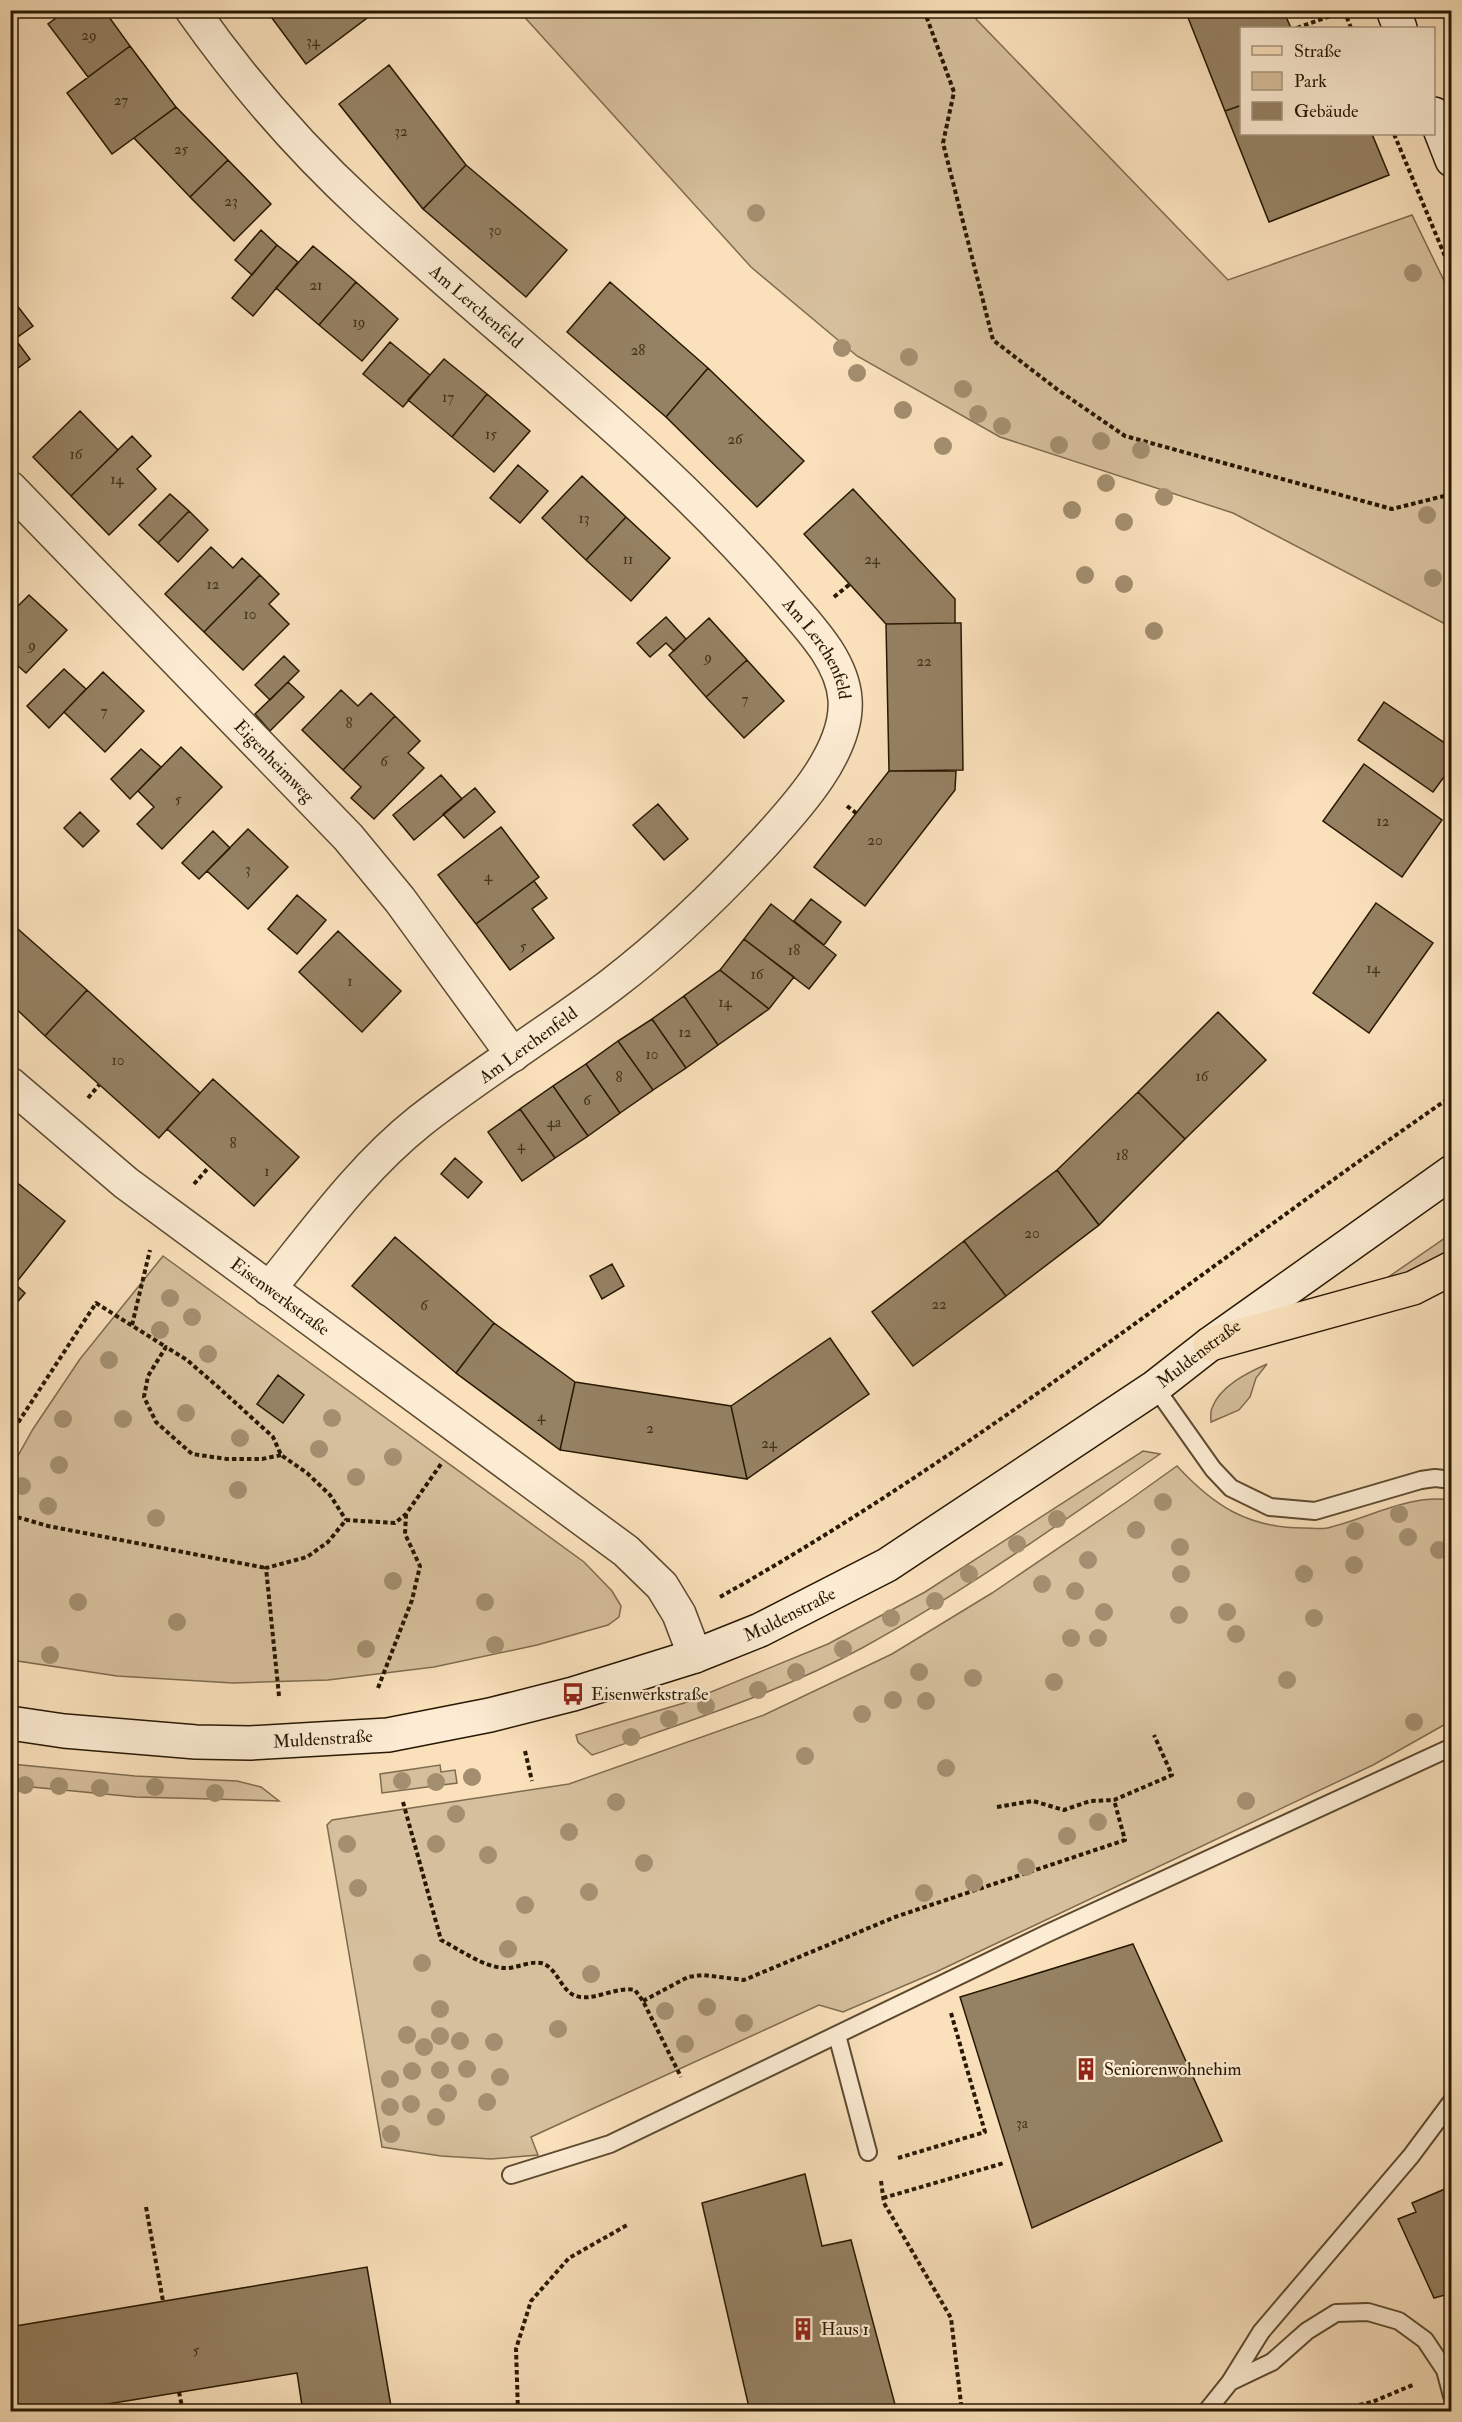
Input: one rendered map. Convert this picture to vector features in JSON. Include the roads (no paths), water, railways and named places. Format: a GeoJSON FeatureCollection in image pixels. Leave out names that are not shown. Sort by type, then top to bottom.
{"type":"FeatureCollection","features":[{"type":"Feature","properties":{"kind":"main road"},"geometry":{"type":"LineString","coordinates":[[1210,1344],[1413,1288],[1452,1268]]}},
{"type":"Feature","properties":{"kind":"street","name":"Am Lerchenfeld"},"geometry":{"type":"LineString","coordinates":[[192,10],[249,85],[303,147],[350,194],[428,266],[571,386],[734,540],[811,629],[841,673],[845,697],[845,718],[834,750],[812,786],[766,840],[666,941],[610,986],[420,1122],[382,1155],[349,1190],[269,1288]]}},
{"type":"Feature","properties":{"kind":"street"},"geometry":{"type":"LineString","coordinates":[[1393,10],[1400,27]]}},
{"type":"Feature","properties":{"kind":"street"},"geometry":{"type":"LineString","coordinates":[[1435,117],[1452,160]]}},
{"type":"Feature","properties":{"kind":"street","name":"Eigenheimweg"},"geometry":{"type":"LineString","coordinates":[[10,488],[348,837],[400,900],[513,1055]]}},
{"type":"Feature","properties":{"kind":"street","name":"Eisenwerkstraße"},"geometry":{"type":"LineString","coordinates":[[10,1084],[126,1183],[626,1551],[662,1586],[679,1614],[695,1656]]}},
{"type":"Feature","properties":{"kind":"street","name":"Muldenstraße"},"geometry":{"type":"LineString","coordinates":[[10,1723],[64,1731],[196,1742],[280,1742],[388,1735],[490,1715],[573,1694],[695,1656],[760,1630],[887,1565],[1155,1387],[1210,1344],[1452,1172]]}},
{"type":"Feature","properties":{"kind":"lane"},"geometry":{"type":"LineString","coordinates":[[1155,1387],[1213,1469],[1225,1482],[1231,1488],[1270,1506],[1316,1511],[1421,1480],[1435,1478],[1452,1480]]}},
{"type":"Feature","properties":{"kind":"lane"},"geometry":{"type":"LineString","coordinates":[[511,2175],[610,2144],[943,1984],[1452,1747]]}},
{"type":"Feature","properties":{"kind":"lane"},"geometry":{"type":"LineString","coordinates":[[837,2035],[868,2152]]}},
{"type":"Feature","properties":{"kind":"lane"},"geometry":{"type":"LineString","coordinates":[[1206,2412],[1230,2382],[1261,2332],[1411,2156],[1452,2100]]}},
{"type":"Feature","properties":{"kind":"lane"},"geometry":{"type":"LineString","coordinates":[[1230,2382],[1272,2362],[1307,2331],[1336,2313],[1368,2312],[1399,2321],[1425,2340],[1445,2370],[1452,2396]]}},
{"type":"Feature","properties":{"kind":"place","name":"Eisenwerkstraße"},"geometry":{"type":"Point","coordinates":[573,1694]}},
{"type":"Feature","properties":{"kind":"place","name":"Seniorenwohnehim"},"geometry":{"type":"Point","coordinates":[1086,2069]}},
{"type":"Feature","properties":{"kind":"place","name":"Haus 1"},"geometry":{"type":"Point","coordinates":[803,2329]}}]}
